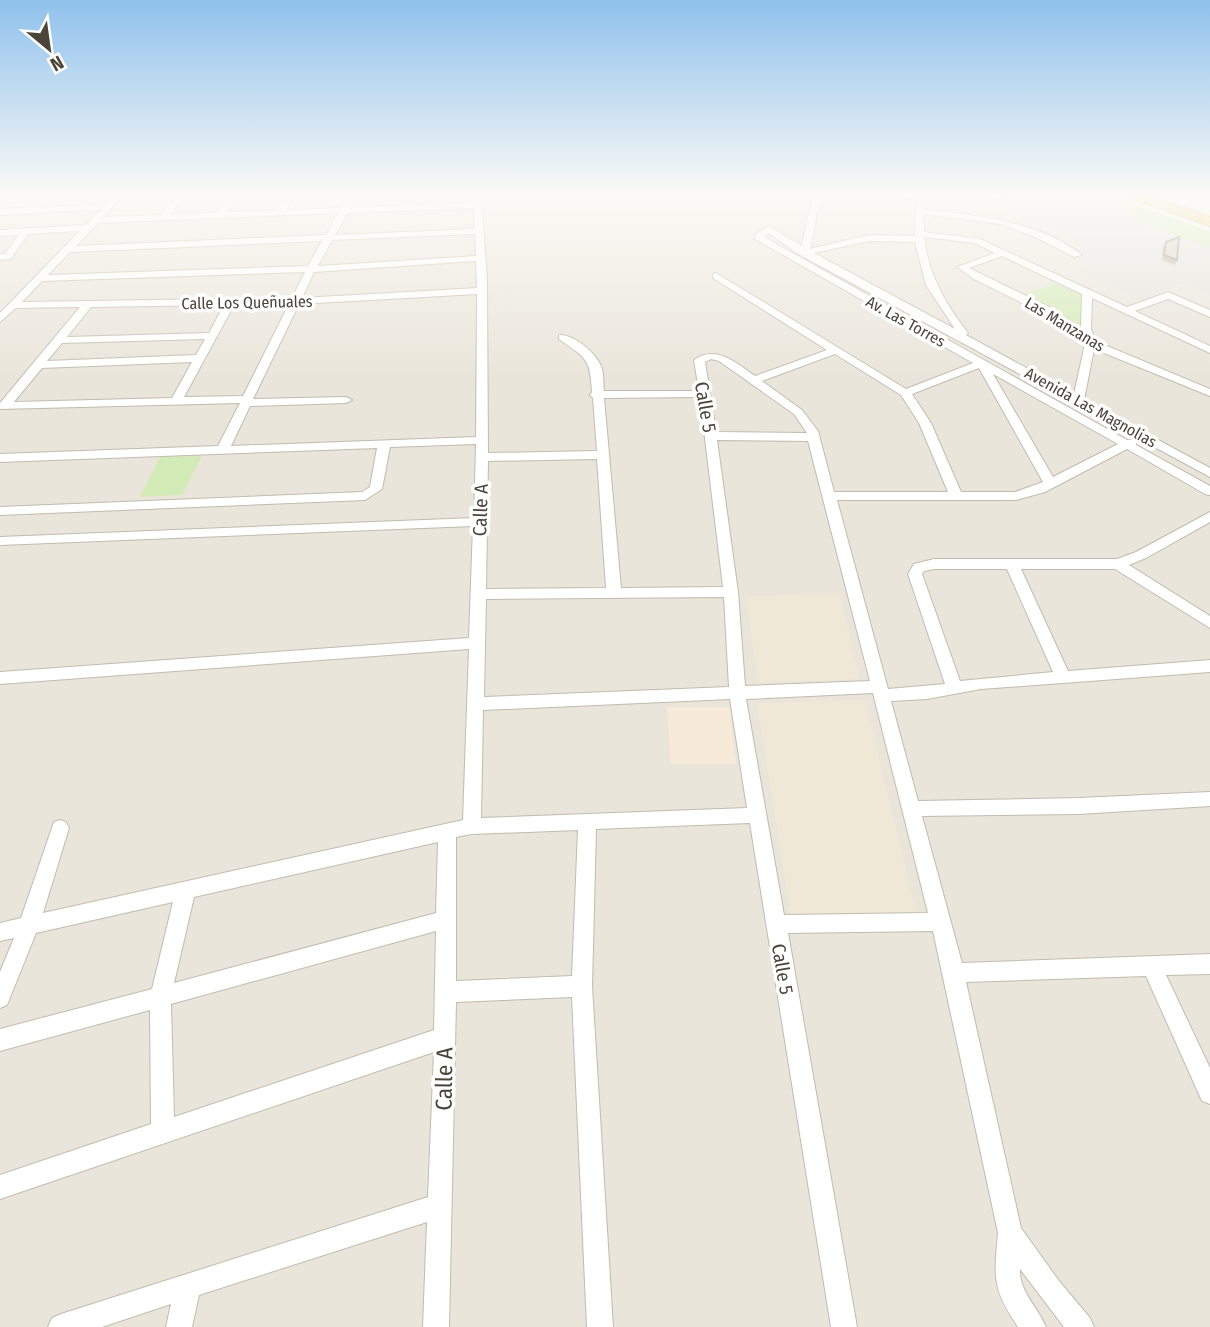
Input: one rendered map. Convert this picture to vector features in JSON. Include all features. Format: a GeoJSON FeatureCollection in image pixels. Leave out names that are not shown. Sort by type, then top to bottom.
{"type":"FeatureCollection","features":[{"type":"Feature","properties":{"kind":"street"},"geometry":{"type":"LineString","coordinates":[[0,319],[61,256]]}},
{"type":"Feature","properties":{"kind":"street"},"geometry":{"type":"LineString","coordinates":[[223,449],[319,256]]}},
{"type":"Feature","properties":{"kind":"street","name":"Av. Las Torres"},"geometry":{"type":"LineString","coordinates":[[788,256],[1210,491]]}},
{"type":"Feature","properties":{"kind":"street","name":"Av. Las Torres"},"geometry":{"type":"LineString","coordinates":[[812,256],[971,342]]}},
{"type":"Feature","properties":{"kind":"street","name":"Avenida Las Magnolias"},"geometry":{"type":"LineString","coordinates":[[922,256],[937,301],[971,342],[1050,483]]}},
{"type":"Feature","properties":{"kind":"street","name":"Las Manzanas"},"geometry":{"type":"LineString","coordinates":[[994,256],[962,267],[1059,317],[1090,343],[1210,393]]}},
{"type":"Feature","properties":{"kind":"street"},"geometry":{"type":"LineString","coordinates":[[1009,256],[1210,350]]}},
{"type":"Feature","properties":{"kind":"street"},"geometry":{"type":"LineString","coordinates":[[40,278],[312,269],[481,258]]}},
{"type":"Feature","properties":{"kind":"street","name":"Calle A"},"geometry":{"type":"LineString","coordinates":[[472,826],[482,457],[481,258]]}},
{"type":"Feature","properties":{"kind":"street"},"geometry":{"type":"LineString","coordinates":[[716,276],[905,393],[925,423],[956,496]]}},
{"type":"Feature","properties":{"kind":"street","name":"Calle Los Queñuales"},"geometry":{"type":"LineString","coordinates":[[13,305],[298,301],[481,291]]}},
{"type":"Feature","properties":{"kind":"street"},"geometry":{"type":"LineString","coordinates":[[1078,401],[1090,343],[1086,329],[1087,292]]}},
{"type":"Feature","properties":{"kind":"street"},"geometry":{"type":"LineString","coordinates":[[1127,311],[1168,295],[1210,314]]}},
{"type":"Feature","properties":{"kind":"street"},"geometry":{"type":"LineString","coordinates":[[176,401],[231,302]]}},
{"type":"Feature","properties":{"kind":"street"},"geometry":{"type":"LineString","coordinates":[[3,406],[88,304]]}},
{"type":"Feature","properties":{"kind":"street"},"geometry":{"type":"LineString","coordinates":[[59,340],[213,336]]}},
{"type":"Feature","properties":{"kind":"street"},"geometry":{"type":"LineString","coordinates":[[563,337],[594,362],[614,590]]}},
{"type":"Feature","properties":{"kind":"street","name":"Avenida Las Magnolias"},"geometry":{"type":"LineString","coordinates":[[971,342],[1210,473]]}},
{"type":"Feature","properties":{"kind":"street"},"geometry":{"type":"LineString","coordinates":[[753,381],[836,350]]}},
{"type":"Feature","properties":{"kind":"street","name":"Calle 5"},"geometry":{"type":"LineString","coordinates":[[844,1327],[737,692],[732,592],[705,394],[698,362],[705,357],[723,359],[798,412],[809,425],[954,972],[1010,1233]]}},
{"type":"Feature","properties":{"kind":"street"},"geometry":{"type":"LineString","coordinates":[[39,365],[200,358]]}},
{"type":"Feature","properties":{"kind":"street"},"geometry":{"type":"LineString","coordinates":[[905,393],[982,363]]}},
{"type":"Feature","properties":{"kind":"street"},"geometry":{"type":"LineString","coordinates":[[596,395],[705,394]]}},
{"type":"Feature","properties":{"kind":"street"},"geometry":{"type":"LineString","coordinates":[[3,406],[346,400]]}},
{"type":"Feature","properties":{"kind":"street"},"geometry":{"type":"LineString","coordinates":[[711,436],[813,438]]}},
{"type":"Feature","properties":{"kind":"street"},"geometry":{"type":"LineString","coordinates":[[828,496],[1016,496],[1050,483],[1144,437]]}},
{"type":"Feature","properties":{"kind":"street"},"geometry":{"type":"LineString","coordinates":[[0,458],[481,440]]}},
{"type":"Feature","properties":{"kind":"street"},"geometry":{"type":"LineString","coordinates":[[0,511],[365,496],[376,489],[384,443]]}},
{"type":"Feature","properties":{"kind":"street"},"geometry":{"type":"LineString","coordinates":[[482,457],[603,455]]}},
{"type":"Feature","properties":{"kind":"street"},"geometry":{"type":"LineString","coordinates":[[954,687],[915,571],[922,565],[1118,564],[1141,555],[1210,516]]}},
{"type":"Feature","properties":{"kind":"street"},"geometry":{"type":"LineString","coordinates":[[0,541],[479,522]]}},
{"type":"Feature","properties":{"kind":"street"},"geometry":{"type":"LineString","coordinates":[[1118,564],[1210,623]]}},
{"type":"Feature","properties":{"kind":"street"},"geometry":{"type":"LineString","coordinates":[[1012,565],[1063,676]]}},
{"type":"Feature","properties":{"kind":"street"},"geometry":{"type":"LineString","coordinates":[[478,594],[614,590],[732,592]]}},
{"type":"Feature","properties":{"kind":"street"},"geometry":{"type":"LineString","coordinates":[[0,678],[478,643]]}},
{"type":"Feature","properties":{"kind":"street"},"geometry":{"type":"LineString","coordinates":[[475,704],[737,692],[927,693],[954,687],[1063,676],[1210,666]]}},
{"type":"Feature","properties":{"kind":"street"},"geometry":{"type":"LineString","coordinates":[[910,809],[1079,806],[1210,799]]}},
{"type":"Feature","properties":{"kind":"street"},"geometry":{"type":"LineString","coordinates":[[0,932],[472,826],[758,816]]}},
{"type":"Feature","properties":{"kind":"street"},"geometry":{"type":"LineString","coordinates":[[587,823],[582,986],[600,1327]]}},
{"type":"Feature","properties":{"kind":"street"},"geometry":{"type":"LineString","coordinates":[[0,999],[29,925],[60,828]]}},
{"type":"Feature","properties":{"kind":"street","name":"Calle A"},"geometry":{"type":"LineString","coordinates":[[436,1327],[446,992],[447,831]]}},
{"type":"Feature","properties":{"kind":"street"},"geometry":{"type":"LineString","coordinates":[[163,1132],[160,997],[186,890]]}},
{"type":"Feature","properties":{"kind":"street"},"geometry":{"type":"LineString","coordinates":[[0,1040],[447,919]]}},
{"type":"Feature","properties":{"kind":"street"},"geometry":{"type":"LineString","coordinates":[[775,924],[940,922]]}},
{"type":"Feature","properties":{"kind":"street"},"geometry":{"type":"LineString","coordinates":[[954,972],[1210,964]]}},
{"type":"Feature","properties":{"kind":"street"},"geometry":{"type":"LineString","coordinates":[[1152,967],[1210,1093]]}},
{"type":"Feature","properties":{"kind":"street"},"geometry":{"type":"LineString","coordinates":[[446,992],[582,986]]}},
{"type":"Feature","properties":{"kind":"street"},"geometry":{"type":"LineString","coordinates":[[0,1187],[445,1037]]}},
{"type":"Feature","properties":{"kind":"street"},"geometry":{"type":"LineString","coordinates":[[70,1325],[189,1284],[441,1205]]}},
{"type":"Feature","properties":{"kind":"street"},"geometry":{"type":"LineString","coordinates":[[1010,1233],[1007,1278],[1014,1298],[1033,1327]]}},
{"type":"Feature","properties":{"kind":"street"},"geometry":{"type":"LineString","coordinates":[[1010,1233],[1050,1290],[1082,1327]]}},
{"type":"Feature","properties":{"kind":"street"},"geometry":{"type":"LineString","coordinates":[[179,1327],[189,1284]]}},
{"type":"Feature","properties":{"kind":"shaded area"},"geometry":{"type":"Polygon","coordinates":[[[0,256],[1080,256],[1081,274],[1139,301],[1181,284],[1210,296],[1210,1327],[0,1327],[0,256]]]}},
{"type":"Feature","properties":{"kind":"shaded area"},"geometry":{"type":"Polygon","coordinates":[[[1080,256],[1210,256],[1210,296],[1181,284],[1139,301],[1081,274],[1080,256]]]}},
{"type":"Feature","properties":{"kind":"shaded area"},"geometry":{"type":"Polygon","coordinates":[[[840,594],[859,679],[758,683],[746,596],[840,594]]]}},
{"type":"Feature","properties":{"kind":"shaded area"},"geometry":{"type":"Polygon","coordinates":[[[865,700],[918,920],[791,917],[757,703],[865,700]]]}},
{"type":"Feature","properties":{"kind":"shaded area"},"geometry":{"type":"Polygon","coordinates":[[[667,707],[729,707],[736,764],[671,764],[667,707]]]}},
{"type":"Feature","properties":{"kind":"green space"},"geometry":{"type":"Polygon","coordinates":[[[1059,283],[1083,294],[1080,328],[1061,313],[1024,294],[1059,283]]]}},
{"type":"Feature","properties":{"kind":"green space"},"geometry":{"type":"Polygon","coordinates":[[[202,456],[182,495],[140,497],[160,457],[202,456]]]}}]}
